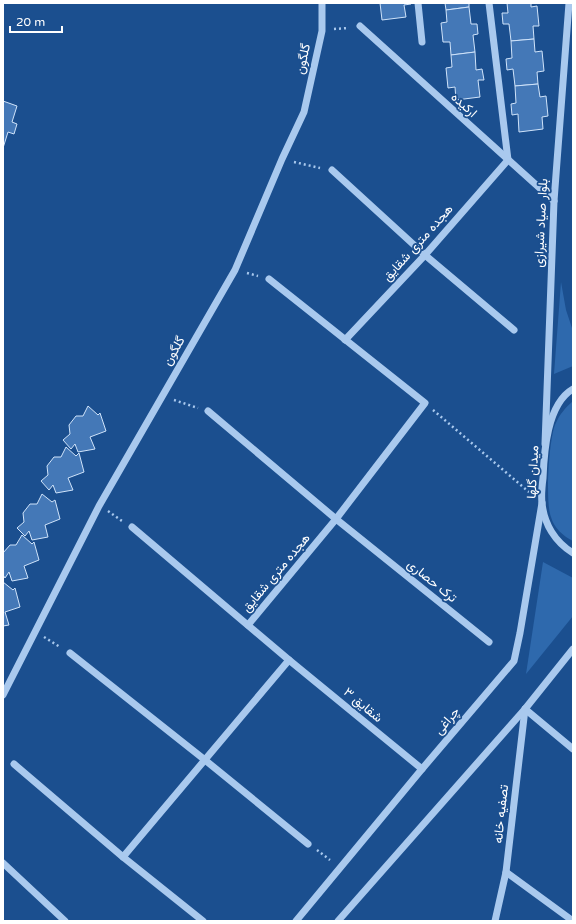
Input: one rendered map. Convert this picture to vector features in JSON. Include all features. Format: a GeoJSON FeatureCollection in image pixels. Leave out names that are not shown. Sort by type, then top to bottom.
{"type":"FeatureCollection","features":[{"type":"Feature","properties":{"kind":"street","name":"گلگون"},"geometry":{"type":"LineString","coordinates":[[3,695],[99,506],[235,270],[282,159],[304,112],[322,31],[322,3]]}},
{"type":"Feature","properties":{"kind":"street"},"geometry":{"type":"LineString","coordinates":[[418,3],[422,42]]}},
{"type":"Feature","properties":{"kind":"street"},"geometry":{"type":"LineString","coordinates":[[489,3],[508,160]]}},
{"type":"Feature","properties":{"kind":"street","name":"بلوار صیاد شیرازی"},"geometry":{"type":"LineString","coordinates":[[545,444],[554,200],[570,3]]}},
{"type":"Feature","properties":{"kind":"street","name":"ارکیده"},"geometry":{"type":"LineString","coordinates":[[360,26],[554,200]]}},
{"type":"Feature","properties":{"kind":"street","name":"هجده متری شقایق"},"geometry":{"type":"LineString","coordinates":[[345,340],[425,255],[508,160]]}},
{"type":"Feature","properties":{"kind":"street"},"geometry":{"type":"LineString","coordinates":[[332,170],[425,255],[514,330]]}},
{"type":"Feature","properties":{"kind":"street"},"geometry":{"type":"LineString","coordinates":[[269,279],[425,403]]}},
{"type":"Feature","properties":{"kind":"street","name":"میدان گلها"},"geometry":{"type":"LineString","coordinates":[[573,389],[568,392],[558,404],[545,444],[542,503],[551,532],[558,541],[573,553]]}},
{"type":"Feature","properties":{"kind":"street","name":"هجده متری شقایق"},"geometry":{"type":"LineString","coordinates":[[289,660],[248,625],[336,520],[425,403]]}},
{"type":"Feature","properties":{"kind":"street","name":"ترک حصاری"},"geometry":{"type":"LineString","coordinates":[[208,411],[336,520],[489,642]]}},
{"type":"Feature","properties":{"kind":"street","name":"چراغی"},"geometry":{"type":"LineString","coordinates":[[296,921],[514,662],[542,503]]}},
{"type":"Feature","properties":{"kind":"street"},"geometry":{"type":"LineString","coordinates":[[132,527],[248,625]]}},
{"type":"Feature","properties":{"kind":"street"},"geometry":{"type":"LineString","coordinates":[[338,921],[525,709],[573,649]]}},
{"type":"Feature","properties":{"kind":"street"},"geometry":{"type":"LineString","coordinates":[[70,653],[308,844]]}},
{"type":"Feature","properties":{"kind":"street"},"geometry":{"type":"LineString","coordinates":[[123,857],[289,660]]}},
{"type":"Feature","properties":{"kind":"street","name":"شقایق ۳"},"geometry":{"type":"LineString","coordinates":[[289,660],[422,770]]}},
{"type":"Feature","properties":{"kind":"street"},"geometry":{"type":"LineString","coordinates":[[525,709],[573,749]]}},
{"type":"Feature","properties":{"kind":"street","name":"تصفیه خانه"},"geometry":{"type":"LineString","coordinates":[[495,921],[506,872],[525,709]]}},
{"type":"Feature","properties":{"kind":"street"},"geometry":{"type":"LineString","coordinates":[[14,764],[123,857],[203,921]]}},
{"type":"Feature","properties":{"kind":"street"},"geometry":{"type":"LineString","coordinates":[[3,863],[65,921]]}},
{"type":"Feature","properties":{"kind":"street"},"geometry":{"type":"LineString","coordinates":[[506,872],[573,921]]}},
{"type":"Feature","properties":{"kind":"path"},"geometry":{"type":"LineString","coordinates":[[322,31],[360,26]]}},
{"type":"Feature","properties":{"kind":"path"},"geometry":{"type":"LineString","coordinates":[[282,159],[332,170]]}},
{"type":"Feature","properties":{"kind":"path"},"geometry":{"type":"LineString","coordinates":[[235,270],[269,279]]}},
{"type":"Feature","properties":{"kind":"path"},"geometry":{"type":"LineString","coordinates":[[162,396],[208,411]]}},
{"type":"Feature","properties":{"kind":"path"},"geometry":{"type":"LineString","coordinates":[[425,403],[542,503]]}},
{"type":"Feature","properties":{"kind":"path"},"geometry":{"type":"LineString","coordinates":[[99,506],[132,527]]}},
{"type":"Feature","properties":{"kind":"path"},"geometry":{"type":"LineString","coordinates":[[35,632],[70,653]]}},
{"type":"Feature","properties":{"kind":"path"},"geometry":{"type":"LineString","coordinates":[[308,844],[340,868]]}},
{"type":"Feature","properties":{"kind":"shaded area"},"geometry":{"type":"Polygon","coordinates":[[[561,282],[566,310],[573,331],[573,366],[554,374],[561,282]]]}},
{"type":"Feature","properties":{"kind":"shaded area"},"geometry":{"type":"Polygon","coordinates":[[[573,401],[573,541],[559,531],[552,521],[548,498],[548,471],[555,425],[562,412],[573,401]]]}},
{"type":"Feature","properties":{"kind":"shaded area"},"geometry":{"type":"Polygon","coordinates":[[[543,562],[573,578],[573,616],[526,674],[543,562]]]}},
{"type":"Feature","properties":{"kind":"building"},"geometry":{"type":"Polygon","coordinates":[[[380,3],[411,4],[404,5],[406,17],[382,20],[380,3]]]}},
{"type":"Feature","properties":{"kind":"building"},"geometry":{"type":"Polygon","coordinates":[[[445,3],[469,3],[469,7],[446,10],[445,3]]]}},
{"type":"Feature","properties":{"kind":"building"},"geometry":{"type":"Polygon","coordinates":[[[507,3],[531,3],[531,7],[537,6],[539,26],[533,26],[534,39],[511,41],[509,24],[503,24],[502,13],[508,13],[507,3]]]}},
{"type":"Feature","properties":{"kind":"building"},"geometry":{"type":"Polygon","coordinates":[[[469,7],[471,24],[477,24],[478,34],[473,35],[475,52],[451,55],[450,42],[443,42],[441,23],[447,22],[446,10],[469,7]]]}},
{"type":"Feature","properties":{"kind":"building"},"geometry":{"type":"Polygon","coordinates":[[[534,39],[535,52],[542,51],[544,71],[537,72],[538,84],[515,86],[513,69],[507,70],[506,59],[512,58],[511,41],[534,39]]]}},
{"type":"Feature","properties":{"kind":"building"},"geometry":{"type":"Polygon","coordinates":[[[475,52],[476,70],[482,69],[484,80],[478,80],[480,97],[456,100],[455,87],[448,88],[446,68],[452,67],[451,55],[475,52]]]}},
{"type":"Feature","properties":{"kind":"building"},"geometry":{"type":"Polygon","coordinates":[[[538,84],[540,97],[546,96],[548,116],[542,117],[543,129],[519,132],[518,114],[512,115],[511,104],[516,103],[515,86],[538,84]]]}},
{"type":"Feature","properties":{"kind":"building"},"geometry":{"type":"Polygon","coordinates":[[[3,101],[17,106],[12,122],[17,124],[14,134],[8,132],[3,148],[3,101]]]}},
{"type":"Feature","properties":{"kind":"building"},"geometry":{"type":"Polygon","coordinates":[[[88,406],[98,415],[100,413],[106,431],[90,437],[95,449],[78,452],[75,444],[71,449],[63,440],[70,434],[69,425],[76,416],[83,416],[88,406]]]}},
{"type":"Feature","properties":{"kind":"building"},"geometry":{"type":"Polygon","coordinates":[[[66,447],[76,456],[79,453],[84,472],[68,478],[73,490],[56,493],[53,485],[49,490],[41,481],[48,475],[47,466],[54,457],[61,457],[66,447]]]}},
{"type":"Feature","properties":{"kind":"building"},"geometry":{"type":"Polygon","coordinates":[[[42,494],[52,502],[55,500],[60,519],[45,525],[48,537],[32,540],[29,531],[25,536],[17,528],[24,522],[23,513],[30,504],[37,504],[42,494]]]}},
{"type":"Feature","properties":{"kind":"building"},"geometry":{"type":"Polygon","coordinates":[[[22,535],[32,544],[34,542],[39,560],[24,566],[28,578],[12,581],[9,572],[5,578],[3,575],[3,553],[10,545],[16,545],[22,535]]]}},
{"type":"Feature","properties":{"kind":"building"},"geometry":{"type":"Polygon","coordinates":[[[3,582],[13,590],[15,588],[20,607],[5,612],[9,625],[3,626],[3,582]]]}}]}
